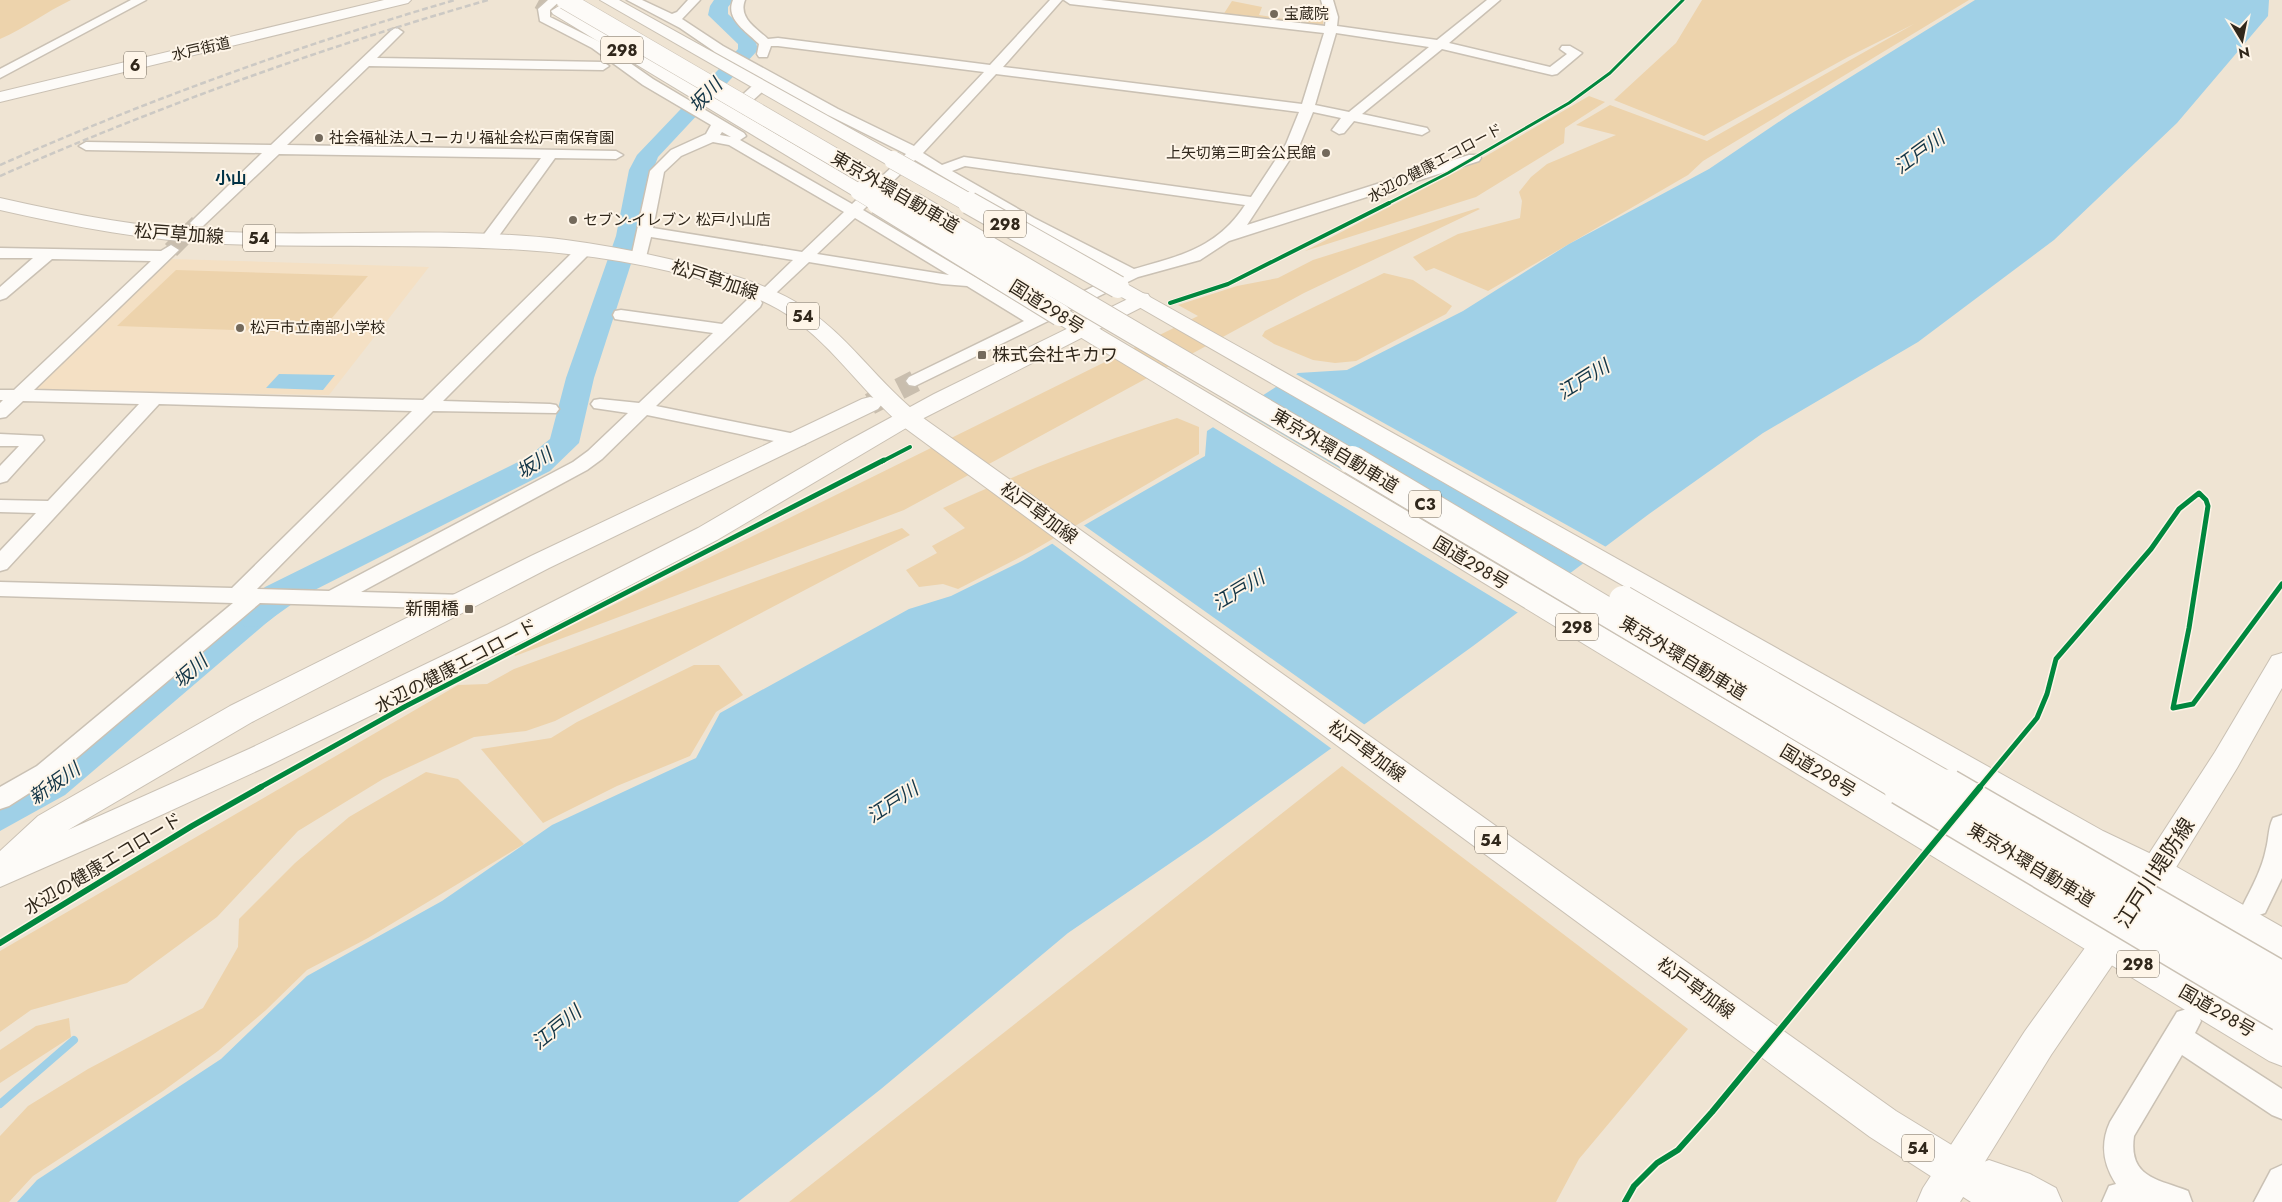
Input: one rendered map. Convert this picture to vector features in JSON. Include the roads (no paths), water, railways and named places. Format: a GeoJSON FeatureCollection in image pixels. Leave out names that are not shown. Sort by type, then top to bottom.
{"type":"FeatureCollection","features":[{"type":"Feature","properties":{"kind":"main road","name":"水戸街道"},"geometry":{"type":"LineString","coordinates":[[0,92],[379,0]]}},
{"type":"Feature","properties":{"kind":"main road","name":"水戸街道"},"geometry":{"type":"LineString","coordinates":[[0,97],[403,0]]}},
{"type":"Feature","properties":{"kind":"main road","name":"東京外環自動車道"},"geometry":{"type":"LineString","coordinates":[[588,0],[1173,341],[2282,980]]}},
{"type":"Feature","properties":{"kind":"main road","name":"298"},"geometry":{"type":"LineString","coordinates":[[608,0],[667,24],[719,51],[748,71],[893,160],[1130,287],[1172,318],[2092,840],[2156,872],[2259,930]]}},
{"type":"Feature","properties":{"kind":"main road","name":"東京外環自動車道"},"geometry":{"type":"LineString","coordinates":[[560,4],[1144,337],[2282,1014]]}},
{"type":"Feature","properties":{"kind":"main road","name":"298"},"geometry":{"type":"LineString","coordinates":[[560,4],[664,75],[681,96]]}},
{"type":"Feature","properties":{"kind":"main road"},"geometry":{"type":"LineString","coordinates":[[0,103],[202,53],[270,32]]}},
{"type":"Feature","properties":{"kind":"main road"},"geometry":{"type":"LineString","coordinates":[[0,88],[198,41],[241,34]]}},
{"type":"Feature","properties":{"kind":"main road","name":"国道298号"},"geometry":{"type":"LineString","coordinates":[[681,96],[717,117],[859,191],[1113,348],[2108,946],[2197,1015],[2282,1049]]}},
{"type":"Feature","properties":{"kind":"main road","name":"松戸草加線"},"geometry":{"type":"LineString","coordinates":[[0,204],[89,225],[158,234],[236,238],[487,240],[595,250],[636,257],[720,279],[792,309],[824,331],[908,417],[935,438],[1883,1124],[1919,1148],[1956,1168],[2022,1197]]}},
{"type":"Feature","properties":{"kind":"main road"},"geometry":{"type":"LineString","coordinates":[[0,872],[131,817],[274,752],[410,686],[686,545],[1130,287]]}},
{"type":"Feature","properties":{"kind":"main road"},"geometry":{"type":"LineString","coordinates":[[0,872],[49,825],[241,714],[465,602],[540,562],[870,404]]}},
{"type":"Feature","properties":{"kind":"main road","name":"江戸川堤防線"},"geometry":{"type":"LineString","coordinates":[[1937,1202],[1956,1168],[2038,1043],[2108,946],[2156,872],[2226,760],[2282,663]]}},
{"type":"Feature","properties":{"kind":"street"},"geometry":{"type":"LineString","coordinates":[[0,74],[140,0]]}},
{"type":"Feature","properties":{"kind":"street"},"geometry":{"type":"LineString","coordinates":[[632,0],[667,24],[681,15],[694,0]]}},
{"type":"Feature","properties":{"kind":"street"},"geometry":{"type":"LineString","coordinates":[[739,0],[736,7],[737,16],[765,42],[778,42],[1307,108],[1352,115],[1422,131]]}},
{"type":"Feature","properties":{"kind":"street"},"geometry":{"type":"LineString","coordinates":[[770,290],[805,256],[848,207],[915,154],[1056,0]]}},
{"type":"Feature","properties":{"kind":"street"},"geometry":{"type":"LineString","coordinates":[[1070,0],[1331,29],[1437,44],[1552,71],[1576,53],[1566,49]]}},
{"type":"Feature","properties":{"kind":"street"},"geometry":{"type":"LineString","coordinates":[[915,381],[1036,321],[1130,287],[1194,256],[1239,226],[1293,144],[1307,108],[1331,29],[1332,17],[1328,0]]}},
{"type":"Feature","properties":{"kind":"street"},"geometry":{"type":"LineString","coordinates":[[1339,130],[1352,115],[1437,44],[1494,0]]}},
{"type":"Feature","properties":{"kind":"street"},"geometry":{"type":"LineString","coordinates":[[560,4],[544,9],[544,18],[596,45],[648,82],[681,96]]}},
{"type":"Feature","properties":{"kind":"street"},"geometry":{"type":"LineString","coordinates":[[198,223],[397,32]]}},
{"type":"Feature","properties":{"kind":"street"},"geometry":{"type":"LineString","coordinates":[[765,42],[764,51],[759,62],[748,71],[868,127],[1029,222],[1130,287]]}},
{"type":"Feature","properties":{"kind":"street"},"geometry":{"type":"LineString","coordinates":[[364,62],[603,66]]}},
{"type":"Feature","properties":{"kind":"street"},"geometry":{"type":"LineString","coordinates":[[784,81],[797,80],[805,89],[853,115],[868,127]]}},
{"type":"Feature","properties":{"kind":"street"},"geometry":{"type":"LineString","coordinates":[[636,257],[658,171],[717,117],[756,90]]}},
{"type":"Feature","properties":{"kind":"street"},"geometry":{"type":"LineString","coordinates":[[717,117],[848,207]]}},
{"type":"Feature","properties":{"kind":"street"},"geometry":{"type":"LineString","coordinates":[[717,117],[734,142],[848,207],[1036,321]]}},
{"type":"Feature","properties":{"kind":"street"},"geometry":{"type":"LineString","coordinates":[[86,146],[616,155]]}},
{"type":"Feature","properties":{"kind":"street"},"geometry":{"type":"LineString","coordinates":[[487,240],[552,153]]}},
{"type":"Feature","properties":{"kind":"street"},"geometry":{"type":"LineString","coordinates":[[1223,238],[1474,158]]}},
{"type":"Feature","properties":{"kind":"street"},"geometry":{"type":"LineString","coordinates":[[941,170],[964,161],[1254,202]]}},
{"type":"Feature","properties":{"kind":"street"},"geometry":{"type":"LineString","coordinates":[[644,231],[942,279],[971,281]]}},
{"type":"Feature","properties":{"kind":"street"},"geometry":{"type":"LineString","coordinates":[[0,799],[45,772],[246,596],[430,405],[595,250]]}},
{"type":"Feature","properties":{"kind":"street"},"geometry":{"type":"LineString","coordinates":[[0,253],[167,253],[0,413]]}},
{"type":"Feature","properties":{"kind":"street"},"geometry":{"type":"LineString","coordinates":[[0,294],[48,254]]}},
{"type":"Feature","properties":{"kind":"street"},"geometry":{"type":"LineString","coordinates":[[325,598],[580,466],[595,455],[754,304]]}},
{"type":"Feature","properties":{"kind":"street"},"geometry":{"type":"LineString","coordinates":[[620,315],[728,330]]}},
{"type":"Feature","properties":{"kind":"street"},"geometry":{"type":"LineString","coordinates":[[0,395],[550,409]]}},
{"type":"Feature","properties":{"kind":"street"},"geometry":{"type":"LineString","coordinates":[[0,564],[154,399]]}},
{"type":"Feature","properties":{"kind":"street"},"geometry":{"type":"LineString","coordinates":[[600,404],[642,409],[798,440]]}},
{"type":"Feature","properties":{"kind":"street"},"geometry":{"type":"LineString","coordinates":[[0,440],[35,440],[0,477]]}},
{"type":"Feature","properties":{"kind":"street"},"geometry":{"type":"LineString","coordinates":[[0,506],[53,506]]}},
{"type":"Feature","properties":{"kind":"street"},"geometry":{"type":"LineString","coordinates":[[0,589],[465,602]]}},
{"type":"Feature","properties":{"kind":"street"},"geometry":{"type":"LineString","coordinates":[[2177,1202],[2128,1196],[2117,1146],[2120,1132],[2197,1015],[2259,930],[2269,880],[2279,849],[2281,833]]}},
{"type":"Feature","properties":{"kind":"street"},"geometry":{"type":"LineString","coordinates":[[2197,1015],[2282,1105]]}},
{"type":"Feature","properties":{"kind":"street"},"geometry":{"type":"LineString","coordinates":[[2269,1202],[2282,1180]]}},
{"type":"Feature","properties":{"kind":"water","name":"江戸川"},"geometry":{"type":"Polygon","coordinates":[[[1975,0],[2269,0],[2268,16],[2177,123],[2054,240],[1918,342],[1763,433],[1649,514],[1473,646],[1207,838],[1068,933],[881,1089],[738,1202],[17,1202],[37,1180],[221,1059],[307,976],[442,901],[552,825],[696,758],[720,713],[909,609],[951,596],[1022,561],[1205,456],[1207,431],[1298,373],[1347,370],[1463,311],[1569,244],[1709,169],[1789,115],[1975,0]]]}},
{"type":"Feature","properties":{"kind":"water"},"geometry":{"type":"Polygon","coordinates":[[[279,374],[335,375],[323,390],[266,388],[279,374]]]}},
{"type":"Feature","properties":{"kind":"water","name":"新坂川"},"geometry":{"type":"Polygon","coordinates":[[[309,592],[271,619],[65,795],[0,831],[0,805],[253,604],[309,592]]]}},
{"type":"Feature","properties":{"kind":"waterway","name":"坂川"},"geometry":{"type":"LineString","coordinates":[[252,617],[277,595],[539,464],[564,443],[580,378],[628,236],[641,170],[648,155],[748,50],[748,43],[718,15],[719,6],[725,0]]}},
{"type":"Feature","properties":{"kind":"waterway"},"geometry":{"type":"LineString","coordinates":[[0,1104],[74,1040]]}},
{"type":"Feature","properties":{"kind":"tunnel"},"geometry":{"type":"LineString","coordinates":[[539,0],[559,11]]}},
{"type":"Feature","properties":{"kind":"tunnel"},"geometry":{"type":"LineString","coordinates":[[171,250],[198,223]]}},
{"type":"Feature","properties":{"kind":"tunnel"},"geometry":{"type":"LineString","coordinates":[[870,404],[915,381]]}},
{"type":"Feature","properties":{"kind":"railway"},"geometry":{"type":"LineString","coordinates":[[0,165],[112,118],[225,75],[397,17],[455,0]]}},
{"type":"Feature","properties":{"kind":"railway"},"geometry":{"type":"LineString","coordinates":[[0,176],[180,102],[302,58],[488,0]]}},
{"type":"Feature","properties":{"kind":"place","name":"宝蔵院"},"geometry":{"type":"Point","coordinates":[1274,14]}},
{"type":"Feature","properties":{"kind":"place","name":"社会福祉法人ユーカリ福祉会松戸南保育園"},"geometry":{"type":"Point","coordinates":[319,138]}},
{"type":"Feature","properties":{"kind":"place","name":"上矢切第三町会公民館"},"geometry":{"type":"Point","coordinates":[1326,153]}},
{"type":"Feature","properties":{"kind":"place","name":"セブン-イレブン 松戸小山店"},"geometry":{"type":"Point","coordinates":[573,220]}},
{"type":"Feature","properties":{"kind":"place","name":"松戸市立南部小学校"},"geometry":{"type":"Point","coordinates":[240,328]}},
{"type":"Feature","properties":{"kind":"place","name":"株式会社キカワ"},"geometry":{"type":"Point","coordinates":[982,355]}},
{"type":"Feature","properties":{"kind":"place","name":"新開橋"},"geometry":{"type":"Point","coordinates":[469,609]}},
{"type":"Feature","properties":{"kind":"district","name":"小山"},"geometry":{"type":"Point","coordinates":[231,178]}}]}
